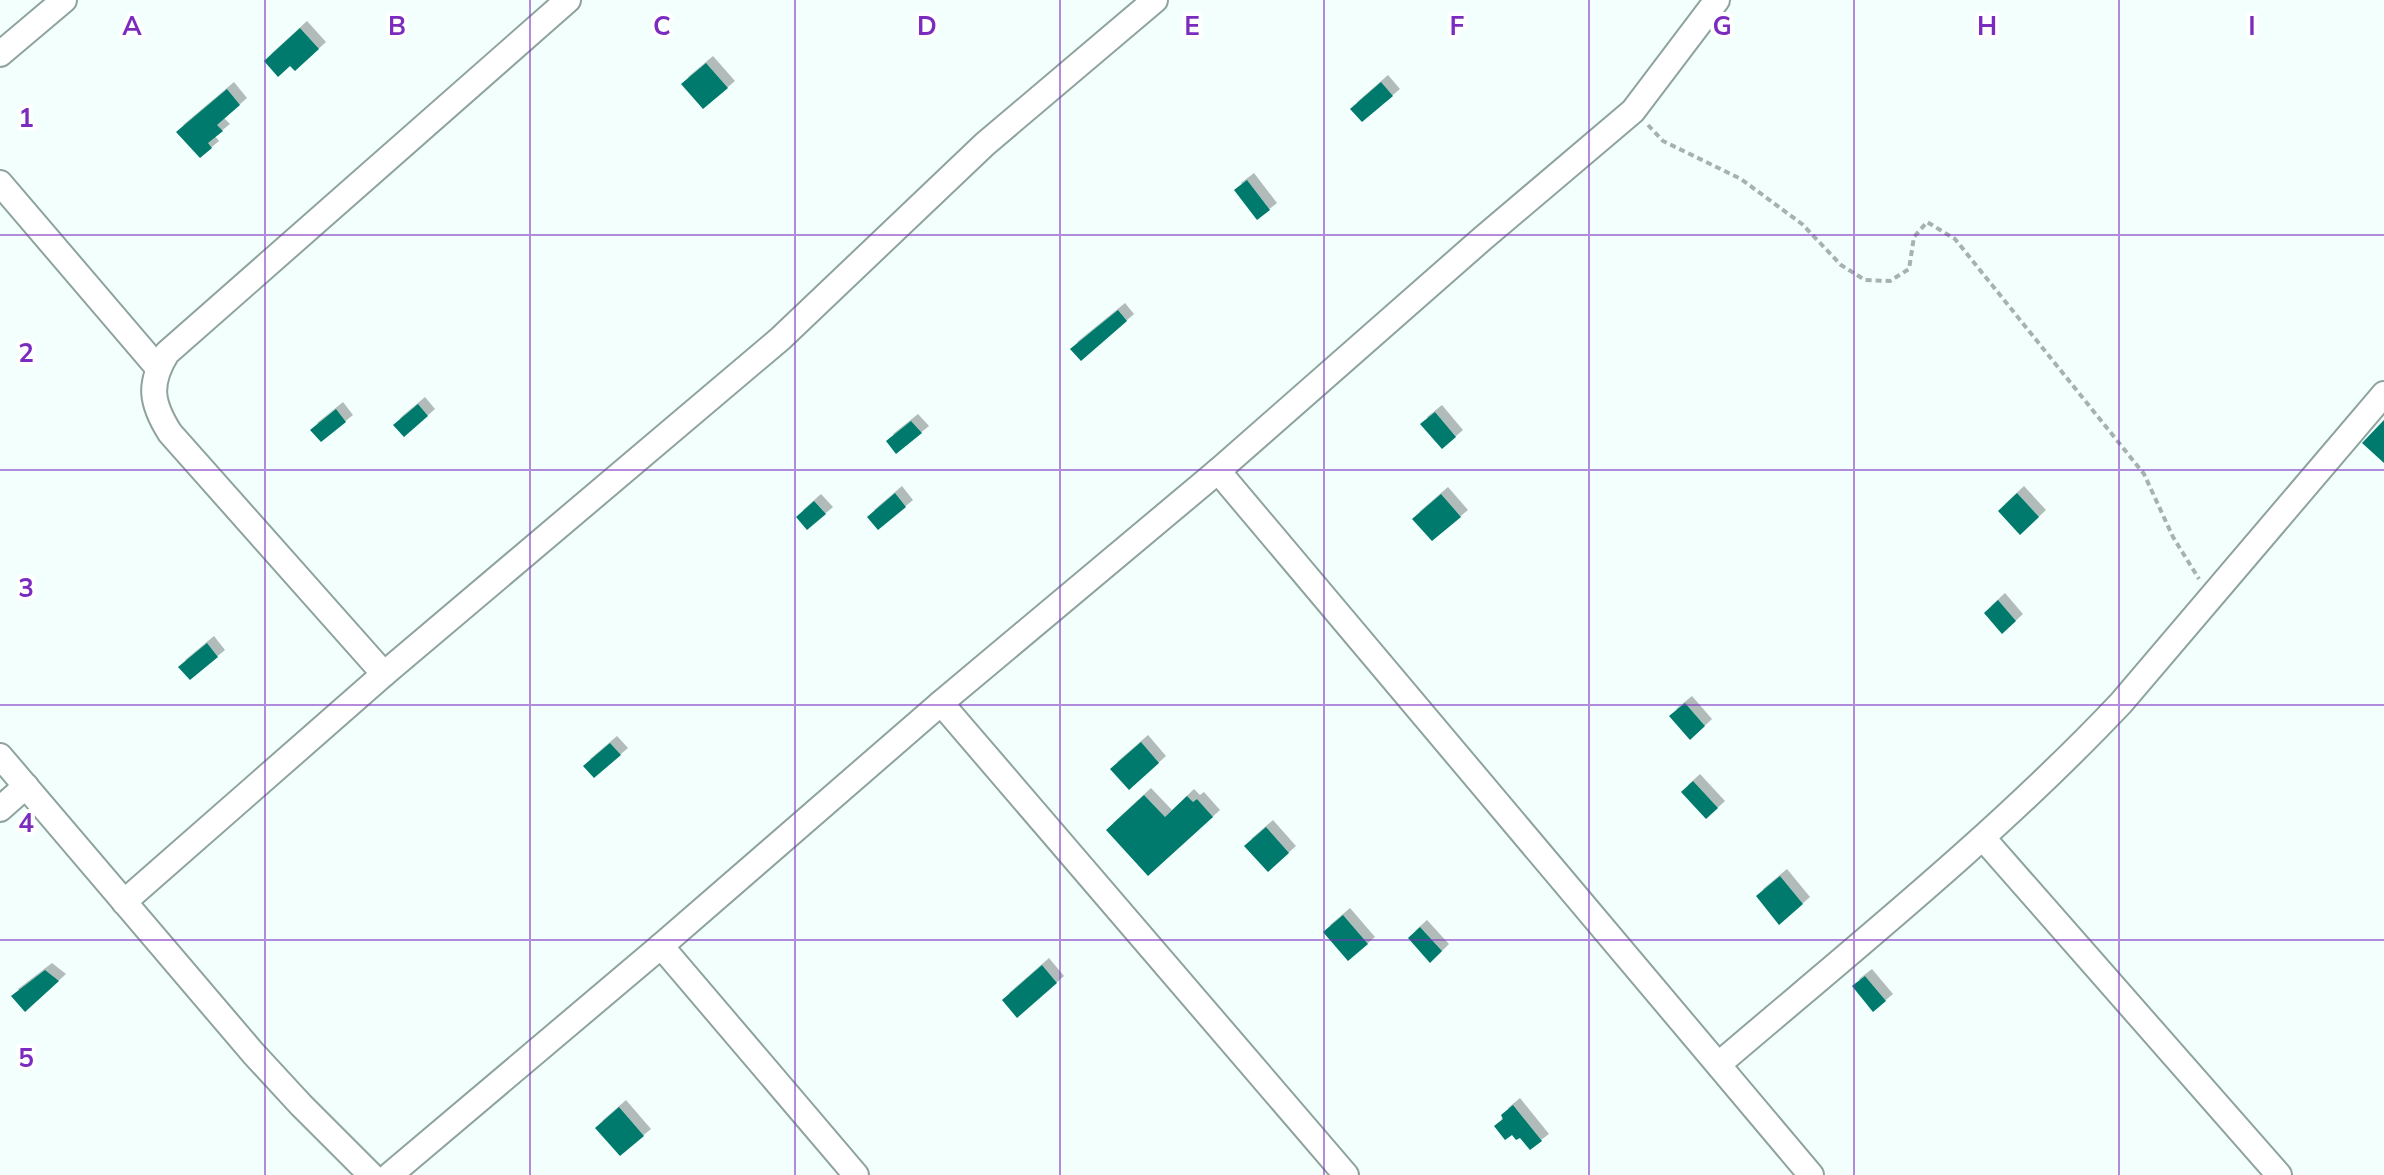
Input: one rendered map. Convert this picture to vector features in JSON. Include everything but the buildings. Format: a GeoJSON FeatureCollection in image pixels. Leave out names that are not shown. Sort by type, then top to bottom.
{"type":"FeatureCollection","features":[{"type":"Feature","properties":{"kind":"street"},"geometry":{"type":"LineString","coordinates":[[0,54],[64,0]]}},
{"type":"Feature","properties":{"kind":"street"},"geometry":{"type":"LineString","coordinates":[[384,674],[170,433],[156,411],[153,386],[158,368],[167,353],[568,0]]}},
{"type":"Feature","properties":{"kind":"street"},"geometry":{"type":"LineString","coordinates":[[124,902],[384,674],[780,339],[985,144],[1155,0]]}},
{"type":"Feature","properties":{"kind":"street"},"geometry":{"type":"LineString","coordinates":[[390,1175],[941,703],[1218,471],[1633,111],[1717,0]]}},
{"type":"Feature","properties":{"kind":"street"},"geometry":{"type":"LineString","coordinates":[[0,183],[158,368]]}},
{"type":"Feature","properties":{"kind":"street"},"geometry":{"type":"LineString","coordinates":[[1719,1064],[1983,838],[2082,744],[2384,394]]}},
{"type":"Feature","properties":{"kind":"street"},"geometry":{"type":"LineString","coordinates":[[1218,471],[1811,1175]]}},
{"type":"Feature","properties":{"kind":"street"},"geometry":{"type":"LineString","coordinates":[[941,703],[1346,1175]]}},
{"type":"Feature","properties":{"kind":"street"},"geometry":{"type":"LineString","coordinates":[[0,756],[291,1095],[371,1175]]}},
{"type":"Feature","properties":{"kind":"street"},"geometry":{"type":"LineString","coordinates":[[0,809],[26,786]]}},
{"type":"Feature","properties":{"kind":"street"},"geometry":{"type":"LineString","coordinates":[[1983,838],[2279,1175]]}},
{"type":"Feature","properties":{"kind":"street"},"geometry":{"type":"LineString","coordinates":[[661,946],[856,1175]]}},
{"type":"Feature","properties":{"kind":"path"},"geometry":{"type":"LineString","coordinates":[[1633,111],[1663,141],[1741,179],[1802,224],[1841,265],[1865,280],[1890,281],[1909,269],[1914,237],[1927,222],[1955,239],[2144,474],[2173,537],[2211,598]]}}]}
